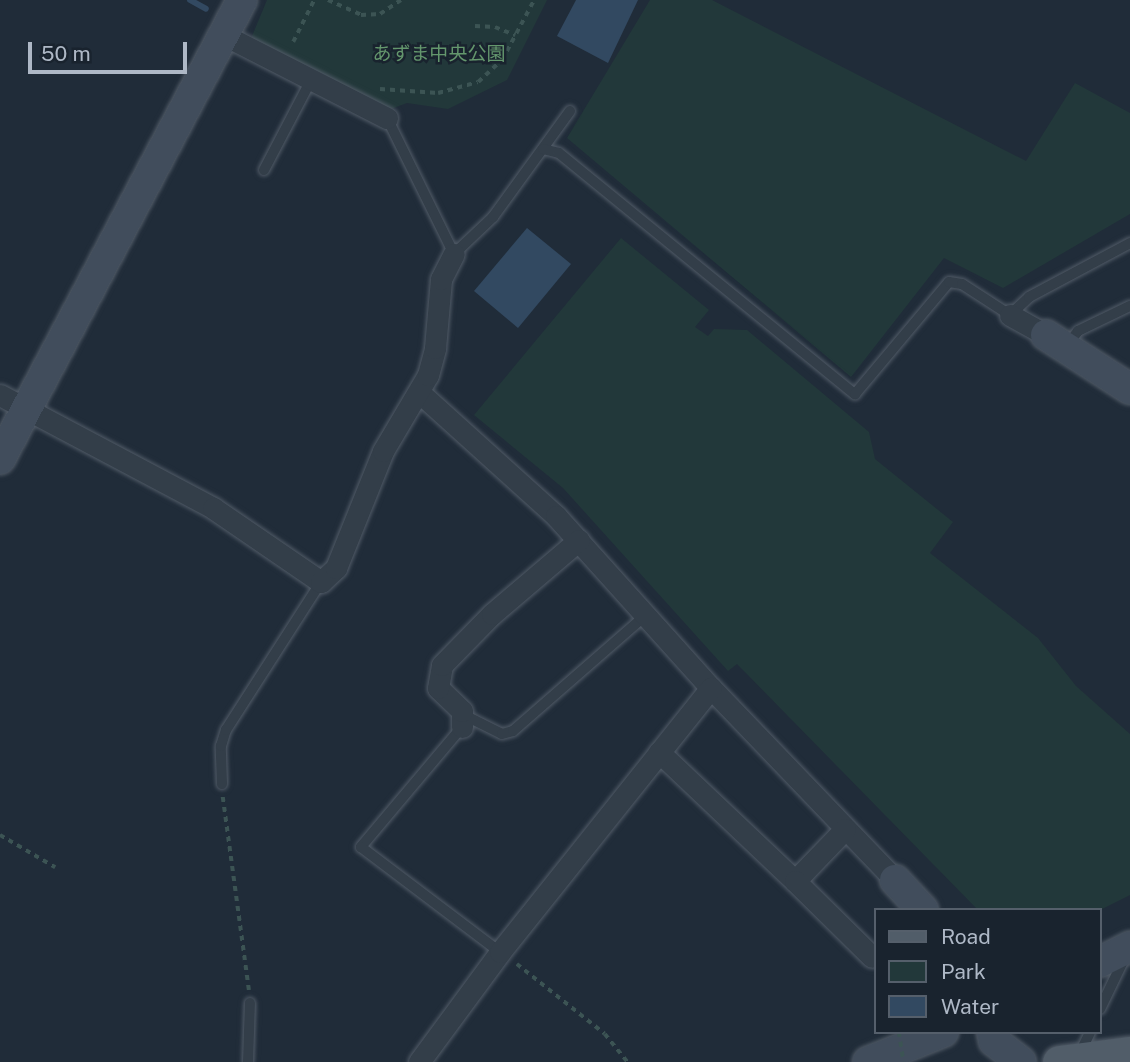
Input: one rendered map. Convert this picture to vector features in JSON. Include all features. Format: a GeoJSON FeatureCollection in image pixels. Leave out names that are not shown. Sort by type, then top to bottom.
{"type":"FeatureCollection","features":[{"type":"Feature","properties":{"kind":"street"},"geometry":{"type":"LineString","coordinates":[[0,459],[13,402],[242,0]]}},
{"type":"Feature","properties":{"kind":"street"},"geometry":{"type":"LineString","coordinates":[[224,34],[387,118]]}},
{"type":"Feature","properties":{"kind":"street"},"geometry":{"type":"LineString","coordinates":[[13,402],[212,508],[321,582],[336,568],[383,451],[420,393],[435,348],[441,279],[454,254]]}},
{"type":"Feature","properties":{"kind":"street"},"geometry":{"type":"LineString","coordinates":[[1010,314],[1130,390]]}},
{"type":"Feature","properties":{"kind":"street"},"geometry":{"type":"LineString","coordinates":[[420,393],[579,540],[712,688],[921,908]]}},
{"type":"Feature","properties":{"kind":"street"},"geometry":{"type":"LineString","coordinates":[[463,721],[438,688],[442,665],[517,591],[579,540]]}},
{"type":"Feature","properties":{"kind":"street"},"geometry":{"type":"LineString","coordinates":[[419,1062],[500,951],[712,688]]}},
{"type":"Feature","properties":{"kind":"street"},"geometry":{"type":"LineString","coordinates":[[659,752],[872,957]]}},
{"type":"Feature","properties":{"kind":"street"},"geometry":{"type":"LineString","coordinates":[[795,881],[845,829]]}},
{"type":"Feature","properties":{"kind":"street"},"geometry":{"type":"LineString","coordinates":[[1102,961],[1130,948]]}},
{"type":"Feature","properties":{"kind":"street"},"geometry":{"type":"LineString","coordinates":[[868,1062],[938,1034]]}},
{"type":"Feature","properties":{"kind":"street"},"geometry":{"type":"LineString","coordinates":[[992,1034],[994,1041],[1021,1062]]}},
{"type":"Feature","properties":{"kind":"lane"},"geometry":{"type":"LineString","coordinates":[[264,170],[311,80]]}},
{"type":"Feature","properties":{"kind":"lane"},"geometry":{"type":"LineString","coordinates":[[387,118],[454,254],[493,217],[570,111]]}},
{"type":"Feature","properties":{"kind":"lane"},"geometry":{"type":"LineString","coordinates":[[543,149],[559,153],[847,392],[861,391],[949,282],[962,284],[1010,314],[1029,297],[1130,243]]}},
{"type":"Feature","properties":{"kind":"lane"},"geometry":{"type":"LineString","coordinates":[[1056,342],[1130,306]]}},
{"type":"Feature","properties":{"kind":"lane"},"geometry":{"type":"LineString","coordinates":[[222,784],[221,746],[226,730],[321,582]]}},
{"type":"Feature","properties":{"kind":"lane"},"geometry":{"type":"LineString","coordinates":[[500,951],[361,847],[463,721],[502,734],[513,731],[646,615]]}},
{"type":"Feature","properties":{"kind":"lane"},"geometry":{"type":"LineString","coordinates":[[1102,1005],[1130,948]]}},
{"type":"Feature","properties":{"kind":"lane"},"geometry":{"type":"LineString","coordinates":[[248,1062],[250,1003]]}},
{"type":"Feature","properties":{"kind":"path"},"geometry":{"type":"LineString","coordinates":[[293,42],[314,0]]}},
{"type":"Feature","properties":{"kind":"path"},"geometry":{"type":"LineString","coordinates":[[328,0],[361,15],[380,14],[401,0]]}},
{"type":"Feature","properties":{"kind":"path"},"geometry":{"type":"LineString","coordinates":[[368,89],[457,90],[492,71],[534,0]]}},
{"type":"Feature","properties":{"kind":"path"},"geometry":{"type":"LineString","coordinates":[[475,26],[495,27],[515,36]]}},
{"type":"Feature","properties":{"kind":"path"},"geometry":{"type":"LineString","coordinates":[[222,784],[250,1003]]}},
{"type":"Feature","properties":{"kind":"path"},"geometry":{"type":"LineString","coordinates":[[0,835],[55,867]]}},
{"type":"Feature","properties":{"kind":"path"},"geometry":{"type":"LineString","coordinates":[[500,951],[605,1034],[628,1062]]}},
{"type":"Feature","properties":{"kind":"path"},"geometry":{"type":"LineString","coordinates":[[899,1034],[904,1062]]}},
{"type":"Feature","properties":{"kind":"green space","name":"あずま中央公園"},"geometry":{"type":"Polygon","coordinates":[[[267,0],[547,0],[507,80],[448,109],[407,103],[391,109],[250,41],[267,0]]]}},
{"type":"Feature","properties":{"kind":"green space"},"geometry":{"type":"Polygon","coordinates":[[[650,0],[712,0],[1026,161],[1075,83],[1130,113],[1130,214],[1003,288],[944,258],[851,377],[567,138],[650,0]]]}},
{"type":"Feature","properties":{"kind":"green space"},"geometry":{"type":"Polygon","coordinates":[[[621,238],[709,310],[695,327],[708,336],[714,329],[747,330],[869,432],[875,459],[953,522],[930,553],[1038,638],[1076,686],[1130,734],[1130,895],[1102,909],[976,908],[737,664],[728,671],[563,488],[474,415],[621,238]]]}},
{"type":"Feature","properties":{"kind":"water"},"geometry":{"type":"Polygon","coordinates":[[[576,0],[638,0],[608,63],[557,36],[576,0]]]}},
{"type":"Feature","properties":{"kind":"water"},"geometry":{"type":"Polygon","coordinates":[[[527,228],[571,264],[518,328],[474,291],[527,228]]]}},
{"type":"Feature","properties":{"kind":"waterway"},"geometry":{"type":"LineString","coordinates":[[190,0],[206,9]]}}]}
